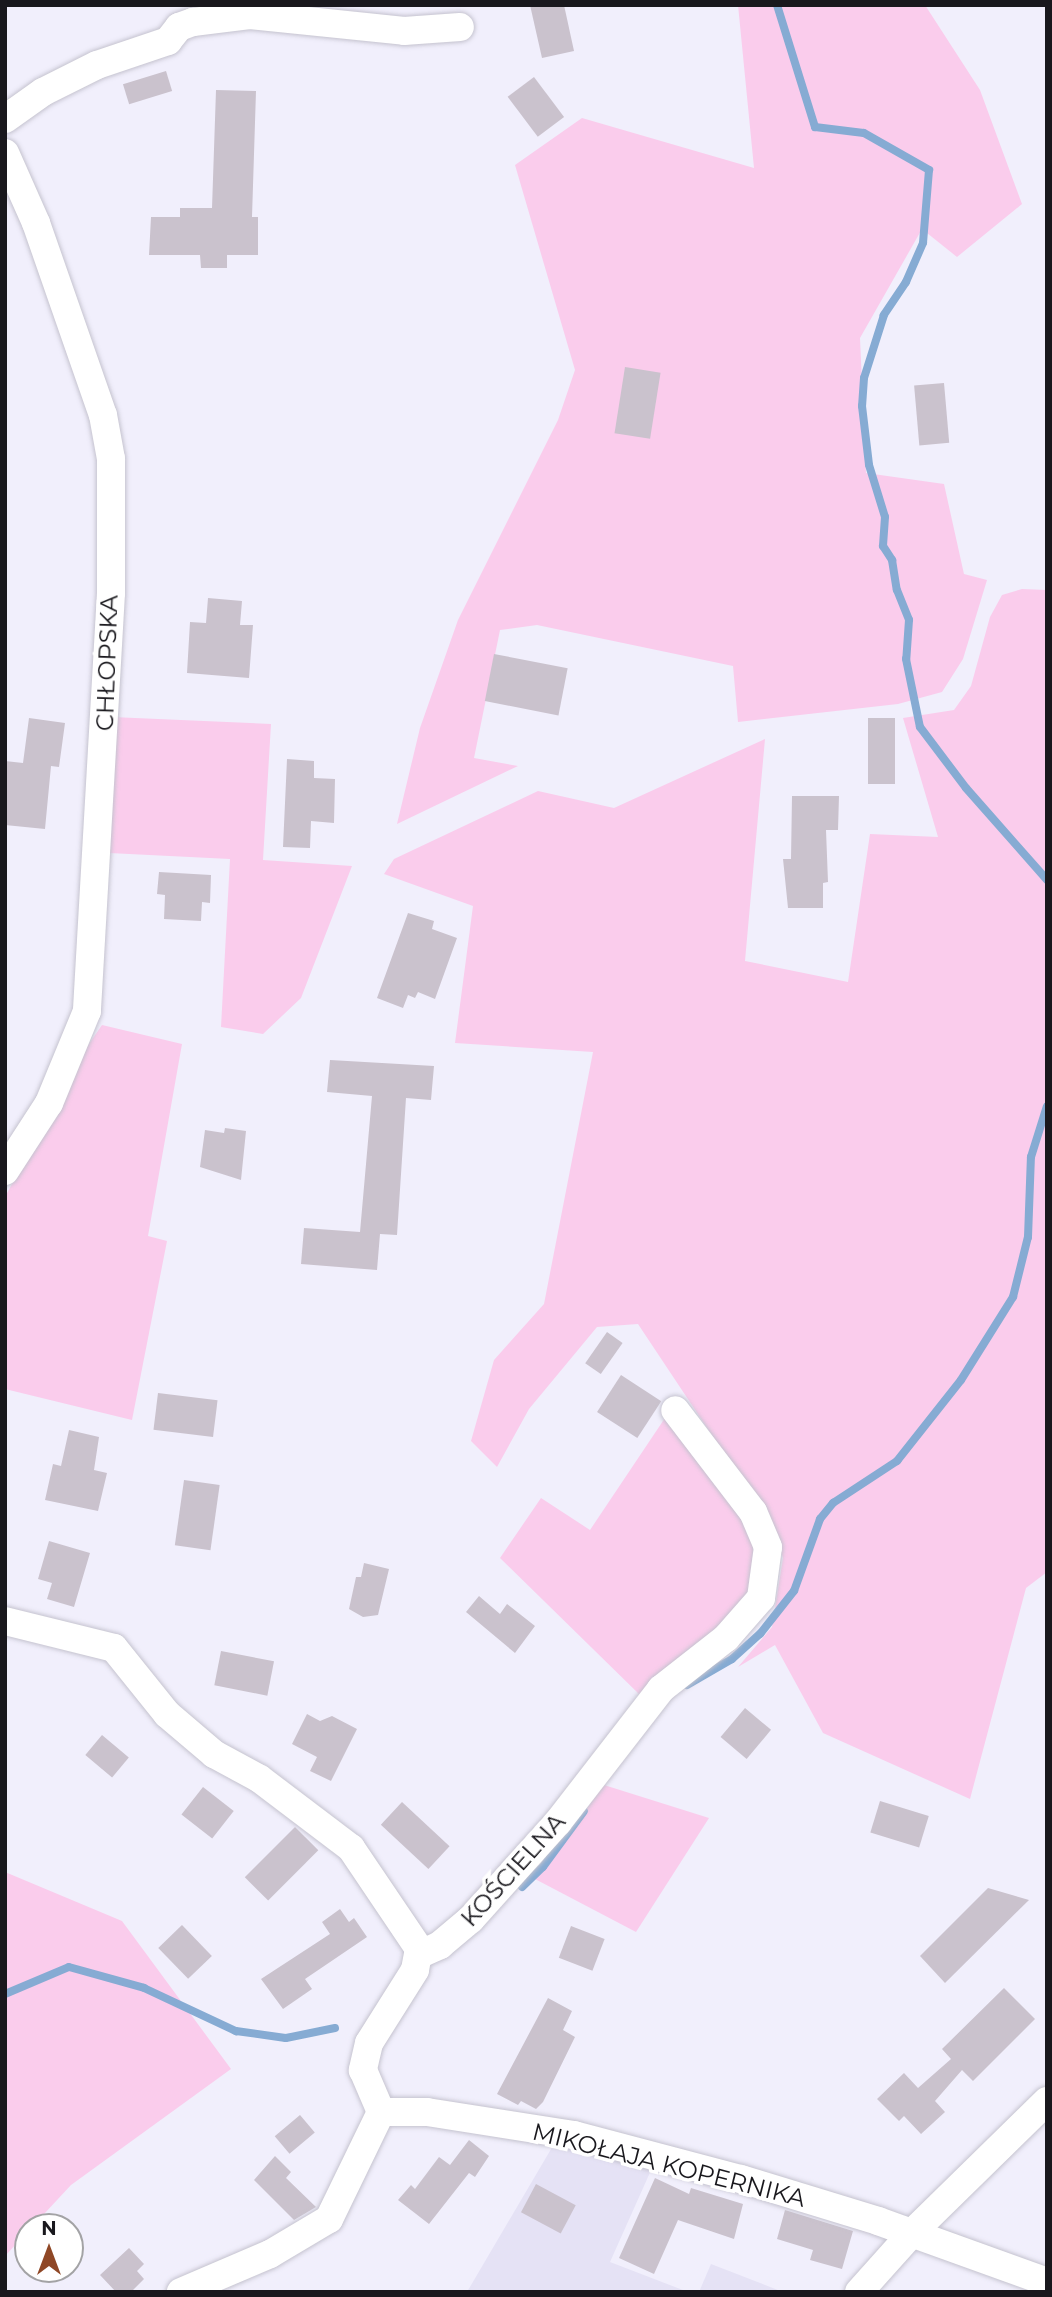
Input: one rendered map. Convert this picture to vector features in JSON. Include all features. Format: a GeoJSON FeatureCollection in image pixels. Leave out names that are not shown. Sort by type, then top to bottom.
{"type":"FeatureCollection","features":[{"type":"Feature","properties":{"kind":"street"},"geometry":{"type":"LineString","coordinates":[[5,119],[43,92],[97,65],[168,41],[179,27],[193,22],[250,15],[404,31],[460,27]]}},
{"type":"Feature","properties":{"kind":"street","name":"CHŁOPSKA"},"geometry":{"type":"LineString","coordinates":[[5,153],[36,222],[103,415],[111,459],[111,593],[87,1011],[49,1103],[5,1171]]}},
{"type":"Feature","properties":{"kind":"street","name":"KOŚCIELNA"},"geometry":{"type":"LineString","coordinates":[[418,1955],[440,1945],[471,1919],[558,1822],[661,1689],[726,1638],[761,1598],[768,1547],[753,1512],[675,1410]]}},
{"type":"Feature","properties":{"kind":"street"},"geometry":{"type":"LineString","coordinates":[[5,1621],[114,1648],[167,1714],[204,1746],[260,1779],[351,1848],[419,1949],[415,1970],[369,2043],[363,2070],[381,2112],[329,2219],[270,2254],[181,2292]]}},
{"type":"Feature","properties":{"kind":"street"},"geometry":{"type":"LineString","coordinates":[[859,2292],[911,2234],[1047,2101]]}},
{"type":"Feature","properties":{"kind":"street","name":"MIKOŁAJA KOPERNIKA"},"geometry":{"type":"LineString","coordinates":[[381,2112],[427,2112],[574,2135],[741,2179],[911,2234],[1047,2282]]}},
{"type":"Feature","properties":{"kind":"shaded area"},"geometry":{"type":"Polygon","coordinates":[[[738,5],[925,5],[980,90],[1022,204],[957,257],[922,229],[860,338],[866,473],[944,484],[964,574],[987,580],[963,659],[942,692],[898,704],[738,722],[733,666],[537,625],[500,630],[474,758],[518,766],[397,824],[420,728],[458,620],[558,420],[575,370],[515,165],[582,118],[754,168],[738,5]]]}},
{"type":"Feature","properties":{"kind":"shaded area"},"geometry":{"type":"Polygon","coordinates":[[[1022,589],[1047,590],[1047,1572],[1026,1588],[970,1799],[823,1733],[775,1645],[738,1667],[772,1627],[783,1558],[773,1527],[638,1324],[597,1327],[529,1409],[497,1467],[471,1441],[494,1360],[544,1304],[593,1052],[455,1043],[473,906],[384,874],[394,859],[538,791],[614,808],[765,739],[745,961],[848,982],[870,834],[938,837],[903,718],[954,710],[971,686],[990,617],[1002,595],[1022,589]]]}},
{"type":"Feature","properties":{"kind":"shaded area"},"geometry":{"type":"Polygon","coordinates":[[[112,717],[271,724],[263,860],[352,866],[301,998],[263,1034],[221,1027],[230,859],[109,853],[112,717]]]}},
{"type":"Feature","properties":{"kind":"shaded area"},"geometry":{"type":"Polygon","coordinates":[[[102,1025],[182,1044],[148,1236],[167,1241],[132,1420],[5,1389],[5,1197],[78,1060],[102,1025]]]}},
{"type":"Feature","properties":{"kind":"shaded area"},"geometry":{"type":"Polygon","coordinates":[[[667,1415],[750,1525],[760,1582],[751,1605],[641,1696],[500,1558],[541,1498],[590,1530],[667,1415]]]}},
{"type":"Feature","properties":{"kind":"shaded area"},"geometry":{"type":"Polygon","coordinates":[[[604,1785],[709,1818],[636,1932],[535,1879],[604,1785]]]}},
{"type":"Feature","properties":{"kind":"shaded area"},"geometry":{"type":"Polygon","coordinates":[[[5,1872],[122,1921],[231,2069],[71,2185],[45,2213],[14,2213],[14,2246],[5,2256],[5,1872]]]}},
{"type":"Feature","properties":{"kind":"shaded area"},"geometry":{"type":"Polygon","coordinates":[[[554,2144],[652,2168],[610,2262],[688,2292],[467,2292],[554,2144]]]}},
{"type":"Feature","properties":{"kind":"shaded area"},"geometry":{"type":"Polygon","coordinates":[[[711,2264],[783,2292],[699,2292],[711,2264]]]}},
{"type":"Feature","properties":{"kind":"building"},"geometry":{"type":"Polygon","coordinates":[[[530,5],[564,5],[574,51],[542,58],[530,5]]]}},
{"type":"Feature","properties":{"kind":"building"},"geometry":{"type":"Polygon","coordinates":[[[166,71],[172,91],[129,104],[123,84],[166,71]]]}},
{"type":"Feature","properties":{"kind":"building"},"geometry":{"type":"Polygon","coordinates":[[[534,77],[564,117],[538,137],[508,97],[534,77]]]}},
{"type":"Feature","properties":{"kind":"building"},"geometry":{"type":"Polygon","coordinates":[[[216,90],[256,91],[252,217],[258,217],[258,255],[227,255],[227,268],[201,268],[200,255],[149,255],[151,217],[180,217],[180,208],[212,208],[216,90]]]}},
{"type":"Feature","properties":{"kind":"building"},"geometry":{"type":"Polygon","coordinates":[[[625,367],[661,373],[650,439],[615,433],[625,367]]]}},
{"type":"Feature","properties":{"kind":"building"},"geometry":{"type":"Polygon","coordinates":[[[944,383],[949,443],[919,445],[914,386],[944,383]]]}},
{"type":"Feature","properties":{"kind":"building"},"geometry":{"type":"Polygon","coordinates":[[[208,598],[242,601],[240,625],[253,625],[249,678],[187,673],[190,622],[206,623],[208,598]]]}},
{"type":"Feature","properties":{"kind":"building"},"geometry":{"type":"Polygon","coordinates":[[[494,654],[568,668],[558,715],[485,701],[494,654]]]}},
{"type":"Feature","properties":{"kind":"building"},"geometry":{"type":"Polygon","coordinates":[[[29,718],[65,723],[59,767],[51,766],[45,829],[5,825],[5,761],[23,763],[29,718]]]}},
{"type":"Feature","properties":{"kind":"building"},"geometry":{"type":"Polygon","coordinates":[[[868,718],[895,718],[895,784],[868,784],[868,718]]]}},
{"type":"Feature","properties":{"kind":"building"},"geometry":{"type":"Polygon","coordinates":[[[287,759],[314,761],[314,778],[335,779],[334,823],[311,821],[310,848],[283,847],[287,759]]]}},
{"type":"Feature","properties":{"kind":"building"},"geometry":{"type":"Polygon","coordinates":[[[792,796],[839,796],[838,830],[826,830],[828,882],[823,883],[823,908],[788,908],[783,859],[791,859],[792,796]]]}},
{"type":"Feature","properties":{"kind":"building"},"geometry":{"type":"Polygon","coordinates":[[[159,872],[211,875],[210,903],[202,902],[201,921],[164,919],[165,895],[157,894],[159,872]]]}},
{"type":"Feature","properties":{"kind":"building"},"geometry":{"type":"Polygon","coordinates":[[[408,913],[434,921],[432,929],[457,938],[435,999],[418,992],[415,998],[408,995],[403,1008],[377,998],[408,913]]]}},
{"type":"Feature","properties":{"kind":"building"},"geometry":{"type":"Polygon","coordinates":[[[330,1060],[434,1066],[431,1100],[406,1098],[397,1235],[380,1234],[377,1270],[301,1264],[304,1228],[360,1232],[372,1096],[327,1092],[330,1060]]]}},
{"type":"Feature","properties":{"kind":"building"},"geometry":{"type":"Polygon","coordinates":[[[225,1128],[246,1131],[241,1180],[200,1167],[205,1130],[224,1133],[225,1128]]]}},
{"type":"Feature","properties":{"kind":"building"},"geometry":{"type":"Polygon","coordinates":[[[607,1332],[623,1343],[601,1374],[585,1363],[607,1332]]]}},
{"type":"Feature","properties":{"kind":"building"},"geometry":{"type":"Polygon","coordinates":[[[621,1375],[661,1401],[637,1438],[597,1412],[621,1375]]]}},
{"type":"Feature","properties":{"kind":"building"},"geometry":{"type":"Polygon","coordinates":[[[158,1393],[218,1400],[213,1437],[153,1430],[158,1393]]]}},
{"type":"Feature","properties":{"kind":"building"},"geometry":{"type":"Polygon","coordinates":[[[69,1430],[99,1437],[94,1470],[107,1473],[98,1511],[45,1500],[53,1464],[61,1466],[69,1430]]]}},
{"type":"Feature","properties":{"kind":"building"},"geometry":{"type":"Polygon","coordinates":[[[184,1480],[220,1485],[210,1550],[175,1545],[184,1480]]]}},
{"type":"Feature","properties":{"kind":"building"},"geometry":{"type":"Polygon","coordinates":[[[49,1541],[90,1553],[74,1607],[47,1599],[52,1583],[38,1579],[49,1541]]]}},
{"type":"Feature","properties":{"kind":"building"},"geometry":{"type":"Polygon","coordinates":[[[364,1563],[389,1569],[378,1615],[363,1617],[349,1609],[356,1577],[361,1577],[364,1563]]]}},
{"type":"Feature","properties":{"kind":"building"},"geometry":{"type":"Polygon","coordinates":[[[479,1596],[500,1614],[507,1604],[535,1626],[515,1653],[466,1612],[479,1596]]]}},
{"type":"Feature","properties":{"kind":"building"},"geometry":{"type":"Polygon","coordinates":[[[221,1651],[274,1661],[267,1696],[214,1685],[221,1651]]]}},
{"type":"Feature","properties":{"kind":"building"},"geometry":{"type":"Polygon","coordinates":[[[745,1708],[771,1730],[747,1759],[721,1737],[745,1708]]]}},
{"type":"Feature","properties":{"kind":"building"},"geometry":{"type":"Polygon","coordinates":[[[307,1714],[320,1721],[332,1716],[357,1729],[331,1781],[310,1771],[317,1757],[292,1744],[307,1714]]]}},
{"type":"Feature","properties":{"kind":"building"},"geometry":{"type":"Polygon","coordinates":[[[102,1735],[129,1757],[112,1777],[85,1755],[102,1735]]]}},
{"type":"Feature","properties":{"kind":"building"},"geometry":{"type":"Polygon","coordinates":[[[203,1787],[234,1811],[212,1839],[181,1815],[203,1787]]]}},
{"type":"Feature","properties":{"kind":"building"},"geometry":{"type":"Polygon","coordinates":[[[880,1801],[929,1816],[919,1847],[870,1833],[880,1801]]]}},
{"type":"Feature","properties":{"kind":"building"},"geometry":{"type":"Polygon","coordinates":[[[402,1802],[450,1846],[428,1869],[381,1825],[402,1802]]]}},
{"type":"Feature","properties":{"kind":"building"},"geometry":{"type":"Polygon","coordinates":[[[295,1827],[318,1850],[268,1901],[245,1877],[295,1827]]]}},
{"type":"Feature","properties":{"kind":"building"},"geometry":{"type":"Polygon","coordinates":[[[988,1888],[1029,1900],[945,1983],[920,1956],[988,1888]]]}},
{"type":"Feature","properties":{"kind":"building"},"geometry":{"type":"Polygon","coordinates":[[[340,1909],[349,1922],[354,1918],[367,1937],[305,1979],[312,1989],[283,2009],[261,1979],[330,1934],[322,1922],[340,1909]]]}},
{"type":"Feature","properties":{"kind":"building"},"geometry":{"type":"Polygon","coordinates":[[[182,1925],[212,1956],[188,1979],[158,1948],[182,1925]]]}},
{"type":"Feature","properties":{"kind":"building"},"geometry":{"type":"Polygon","coordinates":[[[571,1926],[605,1939],[592,1971],[559,1958],[571,1926]]]}},
{"type":"Feature","properties":{"kind":"building"},"geometry":{"type":"Polygon","coordinates":[[[1004,1988],[1035,2019],[973,2081],[962,2070],[935,2101],[945,2112],[921,2134],[904,2116],[899,2121],[877,2099],[904,2073],[918,2088],[951,2059],[942,2049],[1004,1988]]]}},
{"type":"Feature","properties":{"kind":"building"},"geometry":{"type":"Polygon","coordinates":[[[548,1998],[572,2011],[563,2030],[575,2037],[543,2102],[536,2109],[521,2101],[518,2105],[497,2094],[548,1998]]]}},
{"type":"Feature","properties":{"kind":"building"},"geometry":{"type":"Polygon","coordinates":[[[300,2115],[315,2133],[290,2154],[275,2136],[300,2115]]]}},
{"type":"Feature","properties":{"kind":"building"},"geometry":{"type":"Polygon","coordinates":[[[469,2140],[489,2156],[475,2177],[469,2173],[429,2224],[398,2200],[411,2185],[415,2189],[439,2157],[450,2165],[469,2140]]]}},
{"type":"Feature","properties":{"kind":"building"},"geometry":{"type":"Polygon","coordinates":[[[275,2156],[291,2172],[286,2178],[316,2207],[294,2220],[254,2180],[275,2156]]]}},
{"type":"Feature","properties":{"kind":"building"},"geometry":{"type":"Polygon","coordinates":[[[655,2178],[689,2194],[691,2188],[743,2204],[734,2239],[678,2220],[654,2274],[619,2258],[655,2178]]]}},
{"type":"Feature","properties":{"kind":"building"},"geometry":{"type":"Polygon","coordinates":[[[536,2184],[576,2205],[561,2233],[521,2212],[536,2184]]]}},
{"type":"Feature","properties":{"kind":"building"},"geometry":{"type":"Polygon","coordinates":[[[785,2210],[853,2231],[842,2269],[810,2260],[813,2250],[777,2239],[785,2210]]]}},
{"type":"Feature","properties":{"kind":"building"},"geometry":{"type":"Polygon","coordinates":[[[129,2248],[144,2264],[137,2271],[144,2279],[131,2292],[116,2292],[100,2275],[129,2248]]]}},
{"type":"Feature","properties":{"kind":"waterway"},"geometry":{"type":"LineString","coordinates":[[777,5],[815,127],[864,133],[929,170],[923,243],[906,282],[884,315],[864,378],[862,406],[869,465],[885,517],[883,546],[892,560],[897,590],[909,620],[906,659],[920,727],[966,788],[1047,880]]}},
{"type":"Feature","properties":{"kind":"waterway"},"geometry":{"type":"LineString","coordinates":[[687,1685],[732,1659],[760,1634],[794,1591],[820,1519],[833,1503],[897,1461],[961,1380],[1013,1297],[1028,1237],[1031,1157],[1047,1106]]}},
{"type":"Feature","properties":{"kind":"waterway"},"geometry":{"type":"LineString","coordinates":[[522,1887],[543,1867],[584,1811]]}},
{"type":"Feature","properties":{"kind":"waterway"},"geometry":{"type":"LineString","coordinates":[[5,1994],[69,1967],[144,1988],[236,2031],[286,2038],[335,2028]]}}]}
